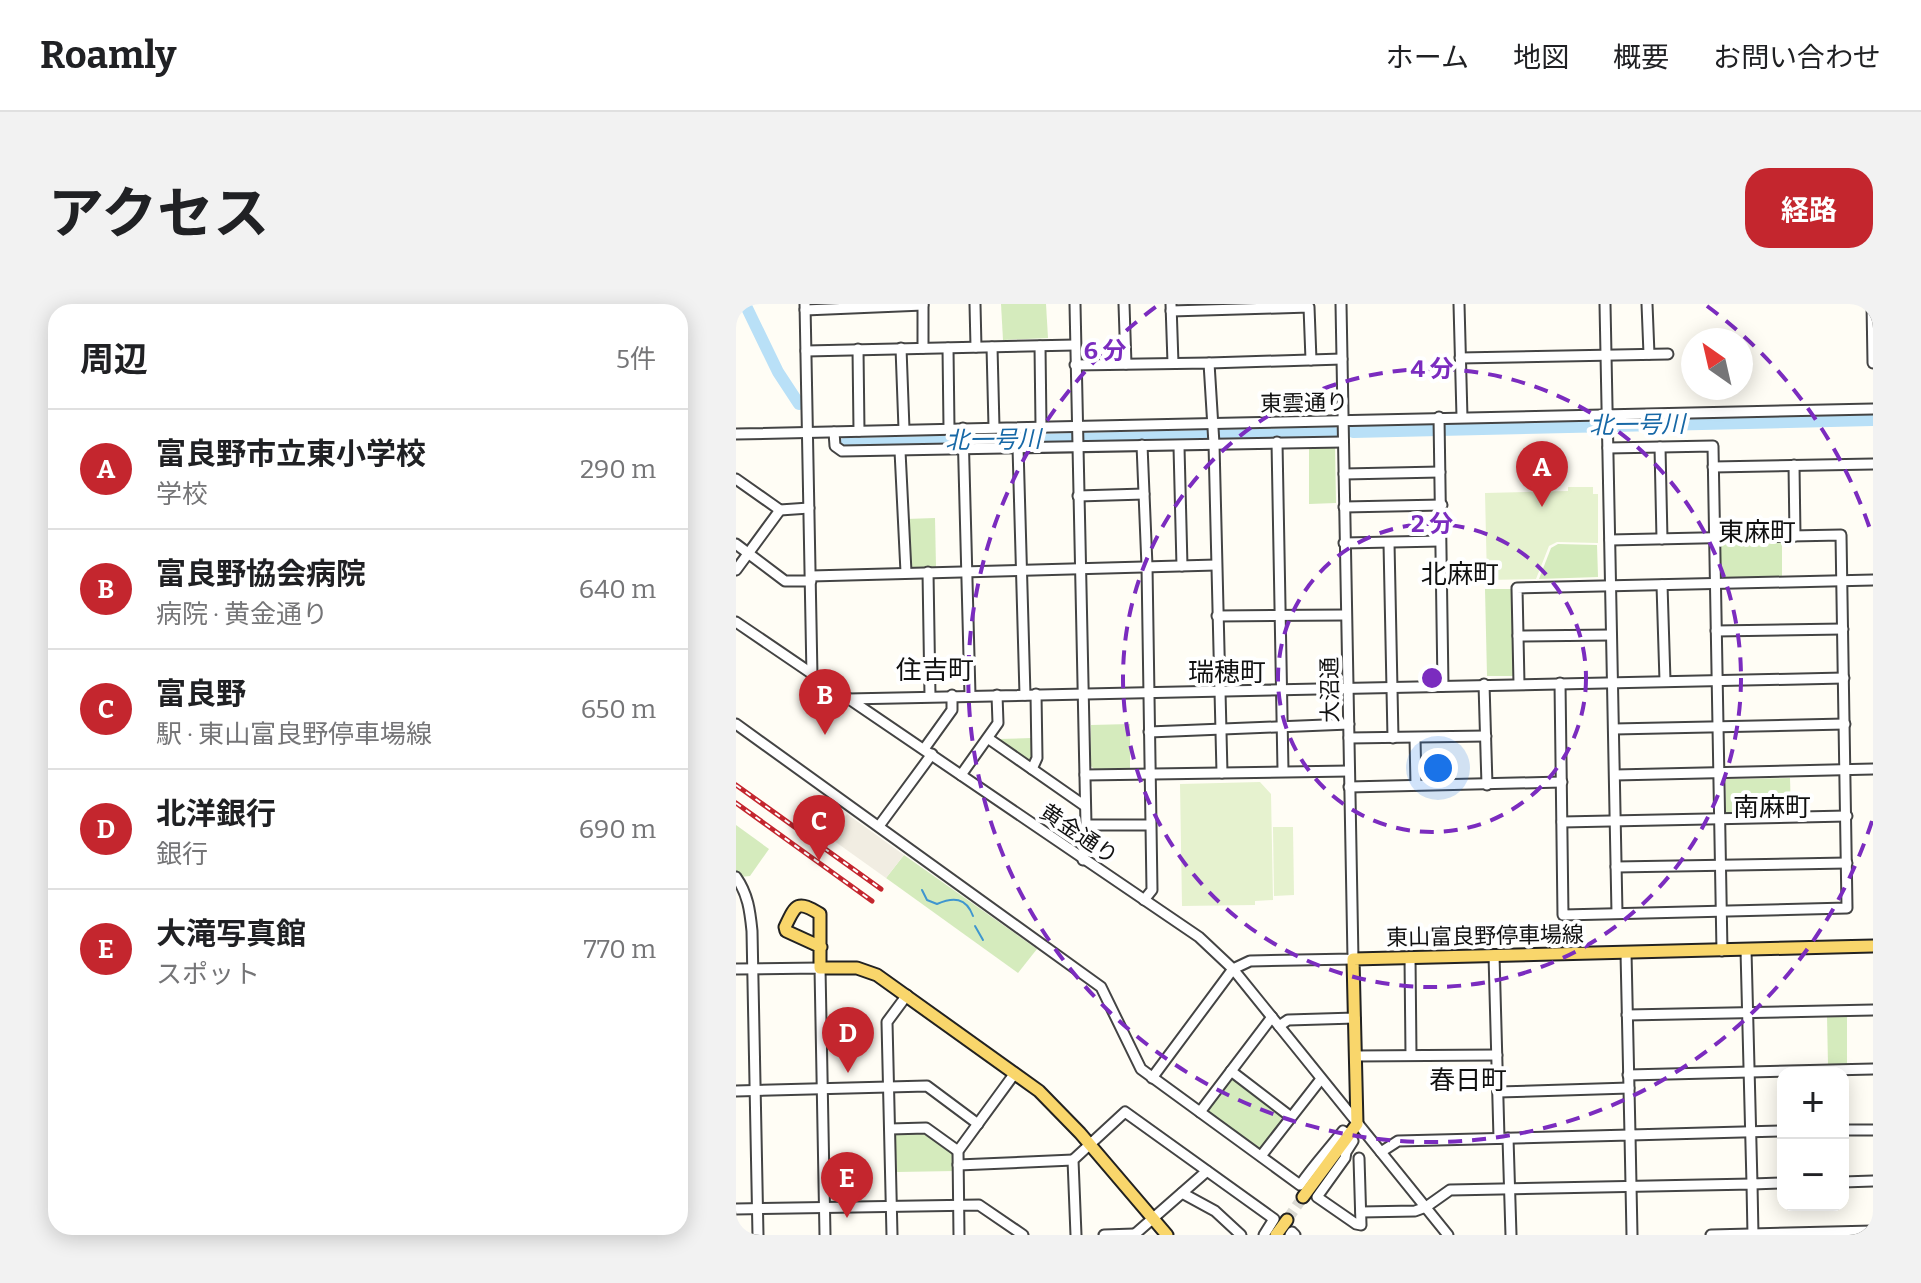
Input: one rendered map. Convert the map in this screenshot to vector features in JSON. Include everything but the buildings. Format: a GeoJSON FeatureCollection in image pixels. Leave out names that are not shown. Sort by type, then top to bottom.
{"type":"FeatureCollection","features":[{"type":"Feature","properties":{"kind":"main road","name":"東山富良野停車場線"},"geometry":{"type":"LineString","coordinates":[[1353,959],[1873,946]]}},
{"type":"Feature","properties":{"kind":"main road"},"geometry":{"type":"LineString","coordinates":[[821,947],[820,968],[866,970],[907,995],[1058,1108],[1167,1235]]}},
{"type":"Feature","properties":{"kind":"main road"},"geometry":{"type":"LineString","coordinates":[[1303,1197],[1357,1124],[1353,959]]}},
{"type":"Feature","properties":{"kind":"main road"},"geometry":{"type":"LineString","coordinates":[[1276,1235],[1287,1220]]}},
{"type":"Feature","properties":{"kind":"street"},"geometry":{"type":"LineString","coordinates":[[975,304],[976,347]]}},
{"type":"Feature","properties":{"kind":"street"},"geometry":{"type":"LineString","coordinates":[[1075,304],[1086,825],[1083,860]]}},
{"type":"Feature","properties":{"kind":"street"},"geometry":{"type":"LineString","coordinates":[[1124,304],[1126,364]]}},
{"type":"Feature","properties":{"kind":"street","name":"大沼通"},"geometry":{"type":"LineString","coordinates":[[1341,304],[1353,959]]}},
{"type":"Feature","properties":{"kind":"street"},"geometry":{"type":"LineString","coordinates":[[1459,304],[1462,417]]}},
{"type":"Feature","properties":{"kind":"street"},"geometry":{"type":"LineString","coordinates":[[1605,304],[1617,913]]}},
{"type":"Feature","properties":{"kind":"street"},"geometry":{"type":"LineString","coordinates":[[1647,304],[1649,354]]}},
{"type":"Feature","properties":{"kind":"street"},"geometry":{"type":"LineString","coordinates":[[1872,304],[1873,363]]}},
{"type":"Feature","properties":{"kind":"street"},"geometry":{"type":"LineString","coordinates":[[812,676],[805,307],[923,305],[923,348]]}},
{"type":"Feature","properties":{"kind":"street"},"geometry":{"type":"LineString","coordinates":[[1173,363],[1171,307],[1309,307],[1311,360]]}},
{"type":"Feature","properties":{"kind":"street"},"geometry":{"type":"LineString","coordinates":[[806,351],[1075,345]]}},
{"type":"Feature","properties":{"kind":"street"},"geometry":{"type":"LineString","coordinates":[[1040,346],[1041,426]]}},
{"type":"Feature","properties":{"kind":"street"},"geometry":{"type":"LineString","coordinates":[[992,347],[994,427]]}},
{"type":"Feature","properties":{"kind":"street"},"geometry":{"type":"LineString","coordinates":[[901,348],[904,429]]}},
{"type":"Feature","properties":{"kind":"street"},"geometry":{"type":"LineString","coordinates":[[948,348],[949,428]]}},
{"type":"Feature","properties":{"kind":"street"},"geometry":{"type":"LineString","coordinates":[[858,349],[859,431]]}},
{"type":"Feature","properties":{"kind":"street"},"geometry":{"type":"LineString","coordinates":[[1460,358],[1668,354]]}},
{"type":"Feature","properties":{"kind":"street"},"geometry":{"type":"LineString","coordinates":[[1075,365],[1342,359]]}},
{"type":"Feature","properties":{"kind":"street"},"geometry":{"type":"LineString","coordinates":[[1209,363],[1222,773]]}},
{"type":"Feature","properties":{"kind":"street","name":"東雲通り"},"geometry":{"type":"LineString","coordinates":[[736,434],[949,428],[963,440],[994,427],[1041,426],[1076,437],[1213,434],[1343,420],[1439,426],[1462,417],[1607,422],[1873,409]]}},
{"type":"Feature","properties":{"kind":"street"},"geometry":{"type":"LineString","coordinates":[[1439,426],[1443,686]]}},
{"type":"Feature","properties":{"kind":"street"},"geometry":{"type":"LineString","coordinates":[[834,432],[835,446],[842,451],[900,451],[963,440],[1018,447],[1076,437],[1142,445],[1213,434],[1277,442],[1343,442]]}},
{"type":"Feature","properties":{"kind":"street"},"geometry":{"type":"LineString","coordinates":[[963,440],[970,695]]}},
{"type":"Feature","properties":{"kind":"street"},"geometry":{"type":"LineString","coordinates":[[1277,442],[1283,770]]}},
{"type":"Feature","properties":{"kind":"street"},"geometry":{"type":"LineString","coordinates":[[1142,445],[1152,890],[1144,900]]}},
{"type":"Feature","properties":{"kind":"street"},"geometry":{"type":"LineString","coordinates":[[1608,448],[1713,446],[1722,951]]}},
{"type":"Feature","properties":{"kind":"street"},"geometry":{"type":"LineString","coordinates":[[1018,447],[1025,695]]}},
{"type":"Feature","properties":{"kind":"street"},"geometry":{"type":"LineString","coordinates":[[1179,447],[1182,566]]}},
{"type":"Feature","properties":{"kind":"street"},"geometry":{"type":"LineString","coordinates":[[1660,447],[1662,539]]}},
{"type":"Feature","properties":{"kind":"street"},"geometry":{"type":"LineString","coordinates":[[900,451],[906,572]]}},
{"type":"Feature","properties":{"kind":"street"},"geometry":{"type":"LineString","coordinates":[[1713,467],[1873,464]]}},
{"type":"Feature","properties":{"kind":"street"},"geometry":{"type":"LineString","coordinates":[[1794,465],[1795,536]]}},
{"type":"Feature","properties":{"kind":"street"},"geometry":{"type":"LineString","coordinates":[[1344,474],[1440,472]]}},
{"type":"Feature","properties":{"kind":"street"},"geometry":{"type":"LineString","coordinates":[[736,479],[780,510],[809,508]]}},
{"type":"Feature","properties":{"kind":"street"},"geometry":{"type":"LineString","coordinates":[[1078,496],[1144,494]]}},
{"type":"Feature","properties":{"kind":"street"},"geometry":{"type":"LineString","coordinates":[[1344,507],[1442,505]]}},
{"type":"Feature","properties":{"kind":"street"},"geometry":{"type":"LineString","coordinates":[[736,570],[780,510]]}},
{"type":"Feature","properties":{"kind":"street"},"geometry":{"type":"LineString","coordinates":[[1560,683],[1563,915],[1847,908],[1841,535],[1610,540]]}},
{"type":"Feature","properties":{"kind":"street"},"geometry":{"type":"LineString","coordinates":[[1344,543],[1440,541]]}},
{"type":"Feature","properties":{"kind":"street"},"geometry":{"type":"LineString","coordinates":[[1389,543],[1393,738]]}},
{"type":"Feature","properties":{"kind":"street"},"geometry":{"type":"LineString","coordinates":[[736,544],[785,581],[906,572],[1216,565]]}},
{"type":"Feature","properties":{"kind":"street"},"geometry":{"type":"LineString","coordinates":[[928,572],[930,696]]}},
{"type":"Feature","properties":{"kind":"street"},"geometry":{"type":"LineString","coordinates":[[1519,684],[1517,588],[1873,580]]}},
{"type":"Feature","properties":{"kind":"street"},"geometry":{"type":"LineString","coordinates":[[1662,585],[1665,681]]}},
{"type":"Feature","properties":{"kind":"street"},"geometry":{"type":"LineString","coordinates":[[1217,616],[1345,615]]}},
{"type":"Feature","properties":{"kind":"street","name":"黄金通り"},"geometry":{"type":"LineString","coordinates":[[736,622],[1199,937],[1233,969],[1448,1235]]}},
{"type":"Feature","properties":{"kind":"street"},"geometry":{"type":"LineString","coordinates":[[1716,631],[1843,629]]}},
{"type":"Feature","properties":{"kind":"street"},"geometry":{"type":"LineString","coordinates":[[1518,636],[1611,635]]}},
{"type":"Feature","properties":{"kind":"street"},"geometry":{"type":"LineString","coordinates":[[848,699],[1844,678]]}},
{"type":"Feature","properties":{"kind":"street"},"geometry":{"type":"LineString","coordinates":[[1484,684],[1487,785]]}},
{"type":"Feature","properties":{"kind":"street"},"geometry":{"type":"LineString","coordinates":[[1032,769],[1037,758],[1036,694]]}},
{"type":"Feature","properties":{"kind":"street"},"geometry":{"type":"LineString","coordinates":[[879,826],[952,710],[952,695]]}},
{"type":"Feature","properties":{"kind":"street"},"geometry":{"type":"LineString","coordinates":[[961,775],[998,723],[997,695]]}},
{"type":"Feature","properties":{"kind":"street"},"geometry":{"type":"LineString","coordinates":[[736,724],[1101,987],[1141,1069],[1300,1185],[1319,1157],[1343,1131],[1349,1135],[1353,1141],[1345,1158],[1317,1197],[1361,1225],[1359,1158]]}},
{"type":"Feature","properties":{"kind":"street"},"geometry":{"type":"LineString","coordinates":[[1149,732],[1349,724]]}},
{"type":"Feature","properties":{"kind":"street"},"geometry":{"type":"LineString","coordinates":[[1614,729],[1845,724]]}},
{"type":"Feature","properties":{"kind":"street"},"geometry":{"type":"LineString","coordinates":[[1349,738],[1486,736]]}},
{"type":"Feature","properties":{"kind":"street"},"geometry":{"type":"LineString","coordinates":[[1415,738],[1416,785]]}},
{"type":"Feature","properties":{"kind":"street"},"geometry":{"type":"LineString","coordinates":[[989,739],[1085,806]]}},
{"type":"Feature","properties":{"kind":"street"},"geometry":{"type":"LineString","coordinates":[[1615,775],[1873,769]]}},
{"type":"Feature","properties":{"kind":"street"},"geometry":{"type":"LineString","coordinates":[[1085,775],[1349,771]]}},
{"type":"Feature","properties":{"kind":"street"},"geometry":{"type":"LineString","coordinates":[[1349,787],[1562,782]]}},
{"type":"Feature","properties":{"kind":"street"},"geometry":{"type":"LineString","coordinates":[[1562,822],[1847,816]]}},
{"type":"Feature","properties":{"kind":"street"},"geometry":{"type":"LineString","coordinates":[[1086,825],[1150,825]]}},
{"type":"Feature","properties":{"kind":"street"},"geometry":{"type":"LineString","coordinates":[[1616,867],[1847,863]]}},
{"type":"Feature","properties":{"kind":"street"},"geometry":{"type":"LineString","coordinates":[[736,877],[750,905],[758,1235]]}},
{"type":"Feature","properties":{"kind":"street"},"geometry":{"type":"LineString","coordinates":[[736,905],[750,905]]}},
{"type":"Feature","properties":{"kind":"street"},"geometry":{"type":"LineString","coordinates":[[1746,950],[1753,1235]]}},
{"type":"Feature","properties":{"kind":"street"},"geometry":{"type":"LineString","coordinates":[[1626,953],[1632,1235]]}},
{"type":"Feature","properties":{"kind":"street"},"geometry":{"type":"LineString","coordinates":[[1494,955],[1498,1092],[1511,1235]]}},
{"type":"Feature","properties":{"kind":"street"},"geometry":{"type":"LineString","coordinates":[[1410,957],[1411,1055]]}},
{"type":"Feature","properties":{"kind":"street"},"geometry":{"type":"LineString","coordinates":[[1152,1078],[1233,969],[1250,961],[1353,959]]}},
{"type":"Feature","properties":{"kind":"street"},"geometry":{"type":"LineString","coordinates":[[736,969],[820,968],[825,1235]]}},
{"type":"Feature","properties":{"kind":"street"},"geometry":{"type":"LineString","coordinates":[[892,1235],[887,1022],[907,995]]}},
{"type":"Feature","properties":{"kind":"street"},"geometry":{"type":"LineString","coordinates":[[1627,1015],[1873,1010]]}},
{"type":"Feature","properties":{"kind":"street"},"geometry":{"type":"LineString","coordinates":[[1200,1112],[1231,1071],[1275,1022],[1355,1018]]}},
{"type":"Feature","properties":{"kind":"street"},"geometry":{"type":"LineString","coordinates":[[1356,1056],[1497,1055]]}},
{"type":"Feature","properties":{"kind":"street"},"geometry":{"type":"LineString","coordinates":[[1628,1075],[1873,1069]]}},
{"type":"Feature","properties":{"kind":"street"},"geometry":{"type":"LineString","coordinates":[[1231,1071],[1291,1117]]}},
{"type":"Feature","properties":{"kind":"street"},"geometry":{"type":"LineString","coordinates":[[959,1235],[958,1151],[1015,1073]]}},
{"type":"Feature","properties":{"kind":"street"},"geometry":{"type":"LineString","coordinates":[[1261,1156],[1321,1079]]}},
{"type":"Feature","properties":{"kind":"street"},"geometry":{"type":"LineString","coordinates":[[736,1091],[927,1086],[978,1124]]}},
{"type":"Feature","properties":{"kind":"street"},"geometry":{"type":"LineString","coordinates":[[1498,1092],[1629,1088]]}},
{"type":"Feature","properties":{"kind":"street"},"geometry":{"type":"LineString","coordinates":[[958,1165],[1073,1160],[1125,1112],[1274,1219],[1264,1235]]}},
{"type":"Feature","properties":{"kind":"street"},"geometry":{"type":"LineString","coordinates":[[890,1129],[926,1128],[958,1151]]}},
{"type":"Feature","properties":{"kind":"street"},"geometry":{"type":"LineString","coordinates":[[1849,1130],[1873,1130]]}},
{"type":"Feature","properties":{"kind":"street"},"geometry":{"type":"LineString","coordinates":[[1381,1152],[1398,1141],[1777,1131]]}},
{"type":"Feature","properties":{"kind":"street"},"geometry":{"type":"LineString","coordinates":[[1073,1160],[1076,1235]]}},
{"type":"Feature","properties":{"kind":"street"},"geometry":{"type":"LineString","coordinates":[[1104,1235],[1134,1234],[1207,1171]]}},
{"type":"Feature","properties":{"kind":"street"},"geometry":{"type":"LineString","coordinates":[[1849,1182],[1873,1181]]}},
{"type":"Feature","properties":{"kind":"street"},"geometry":{"type":"LineString","coordinates":[[1361,1212],[1415,1211],[1450,1190],[1777,1183]]}},
{"type":"Feature","properties":{"kind":"street"},"geometry":{"type":"LineString","coordinates":[[1182,1193],[1215,1211],[1241,1235]]}},
{"type":"Feature","properties":{"kind":"street"},"geometry":{"type":"LineString","coordinates":[[736,1209],[979,1205],[1020,1235]]}},
{"type":"Feature","properties":{"kind":"street"},"geometry":{"type":"LineString","coordinates":[[1711,1235],[1873,1231]]}},
{"type":"Feature","properties":{"kind":"green space"},"geometry":{"type":"Polygon","coordinates":[[[1001,304],[1046,304],[1048,338],[1003,340],[1001,304]]]}},
{"type":"Feature","properties":{"kind":"green space"},"geometry":{"type":"Polygon","coordinates":[[[1335,445],[1336,503],[1309,504],[1309,446],[1335,445]]]}},
{"type":"Feature","properties":{"kind":"green space"},"geometry":{"type":"Polygon","coordinates":[[[1568,487],[1593,487],[1593,494],[1598,494],[1598,543],[1557,542],[1549,546],[1536,579],[1487,580],[1485,493],[1568,491],[1568,487]]]}},
{"type":"Feature","properties":{"kind":"green space"},"geometry":{"type":"Polygon","coordinates":[[[935,518],[936,567],[908,568],[906,519],[935,518]]]}},
{"type":"Feature","properties":{"kind":"green space"},"geometry":{"type":"Polygon","coordinates":[[[1782,542],[1782,578],[1719,579],[1719,543],[1782,542]]]}},
{"type":"Feature","properties":{"kind":"green space"},"geometry":{"type":"Polygon","coordinates":[[[1558,544],[1597,545],[1598,577],[1539,579],[1551,548],[1558,544]]]}},
{"type":"Feature","properties":{"kind":"green space"},"geometry":{"type":"Polygon","coordinates":[[[1485,589],[1513,589],[1514,676],[1487,676],[1485,589]]]}},
{"type":"Feature","properties":{"kind":"green space"},"geometry":{"type":"Polygon","coordinates":[[[1130,724],[1130,768],[1095,770],[1090,765],[1091,725],[1130,724]]]}},
{"type":"Feature","properties":{"kind":"green space"},"geometry":{"type":"Polygon","coordinates":[[[1032,738],[1033,758],[1027,761],[999,739],[1032,738]]]}},
{"type":"Feature","properties":{"kind":"green space"},"geometry":{"type":"Polygon","coordinates":[[[1790,778],[1791,814],[1726,814],[1726,779],[1790,778]]]}},
{"type":"Feature","properties":{"kind":"green space"},"geometry":{"type":"Polygon","coordinates":[[[1260,782],[1271,794],[1273,900],[1255,901],[1255,905],[1182,906],[1180,784],[1260,782]]]}},
{"type":"Feature","properties":{"kind":"green space"},"geometry":{"type":"Polygon","coordinates":[[[736,825],[769,849],[750,876],[740,877],[736,872],[736,825]]]}},
{"type":"Feature","properties":{"kind":"green space"},"geometry":{"type":"Polygon","coordinates":[[[1273,827],[1293,827],[1294,895],[1274,896],[1273,827]]]}},
{"type":"Feature","properties":{"kind":"green space"},"geometry":{"type":"Polygon","coordinates":[[[904,855],[1037,949],[1018,973],[886,878],[904,855]]]}},
{"type":"Feature","properties":{"kind":"green space"},"geometry":{"type":"Polygon","coordinates":[[[1827,1016],[1847,1016],[1847,1064],[1828,1065],[1827,1016]]]}},
{"type":"Feature","properties":{"kind":"green space"},"geometry":{"type":"Polygon","coordinates":[[[1230,1077],[1286,1118],[1260,1151],[1205,1111],[1230,1077]]]}},
{"type":"Feature","properties":{"kind":"green space"},"geometry":{"type":"Polygon","coordinates":[[[924,1132],[954,1151],[955,1171],[897,1172],[895,1135],[924,1132]]]}},
{"type":"Feature","properties":{"kind":"shaded area"},"geometry":{"type":"Polygon","coordinates":[[[847,814],[904,855],[886,878],[830,838],[847,814]]]}},
{"type":"Feature","properties":{"kind":"waterway","name":"北一号川"},"geometry":{"type":"LineString","coordinates":[[745,304],[778,372],[799,404]]}},
{"type":"Feature","properties":{"kind":"waterway","name":"北一号川"},"geometry":{"type":"LineString","coordinates":[[1353,432],[1873,420]]}},
{"type":"Feature","properties":{"kind":"waterway","name":"北一号川"},"geometry":{"type":"LineString","coordinates":[[844,444],[1334,433]]}},
{"type":"Feature","properties":{"kind":"waterway"},"geometry":{"type":"LineString","coordinates":[[922,890],[927,900],[937,904],[948,900],[963,902],[973,916]]}},
{"type":"Feature","properties":{"kind":"waterway"},"geometry":{"type":"LineString","coordinates":[[975,926],[983,940]]}},
{"type":"Feature","properties":{"kind":"tunnel"},"geometry":{"type":"LineString","coordinates":[[1287,1220],[1303,1197]]}},
{"type":"Feature","properties":{"kind":"railway"},"geometry":{"type":"LineString","coordinates":[[736,785],[881,889]]}},
{"type":"Feature","properties":{"kind":"railway"},"geometry":{"type":"LineString","coordinates":[[736,803],[872,901]]}},
{"type":"Feature","properties":{"kind":"place","name":"富良野市立東小学校"},"geometry":{"type":"Point","coordinates":[1542,507]}},
{"type":"Feature","properties":{"kind":"place","name":"富良野協会病院"},"geometry":{"type":"Point","coordinates":[825,735]}},
{"type":"Feature","properties":{"kind":"place","name":"富良野"},"geometry":{"type":"Point","coordinates":[819,861]}},
{"type":"Feature","properties":{"kind":"place","name":"北洋銀行"},"geometry":{"type":"Point","coordinates":[848,1073]}},
{"type":"Feature","properties":{"kind":"place","name":"大滝写真館"},"geometry":{"type":"Point","coordinates":[847,1218]}},
{"type":"Feature","properties":{"kind":"district","name":"東麻町"},"geometry":{"type":"Point","coordinates":[1757,532]}},
{"type":"Feature","properties":{"kind":"district","name":"北麻町"},"geometry":{"type":"Point","coordinates":[1460,574]}},
{"type":"Feature","properties":{"kind":"district","name":"住吉町"},"geometry":{"type":"Point","coordinates":[935,670]}},
{"type":"Feature","properties":{"kind":"district","name":"瑞穂町"},"geometry":{"type":"Point","coordinates":[1227,672]}},
{"type":"Feature","properties":{"kind":"district","name":"南麻町"},"geometry":{"type":"Point","coordinates":[1772,807]}},
{"type":"Feature","properties":{"kind":"district","name":"春日町"},"geometry":{"type":"Point","coordinates":[1468,1080]}}]}
